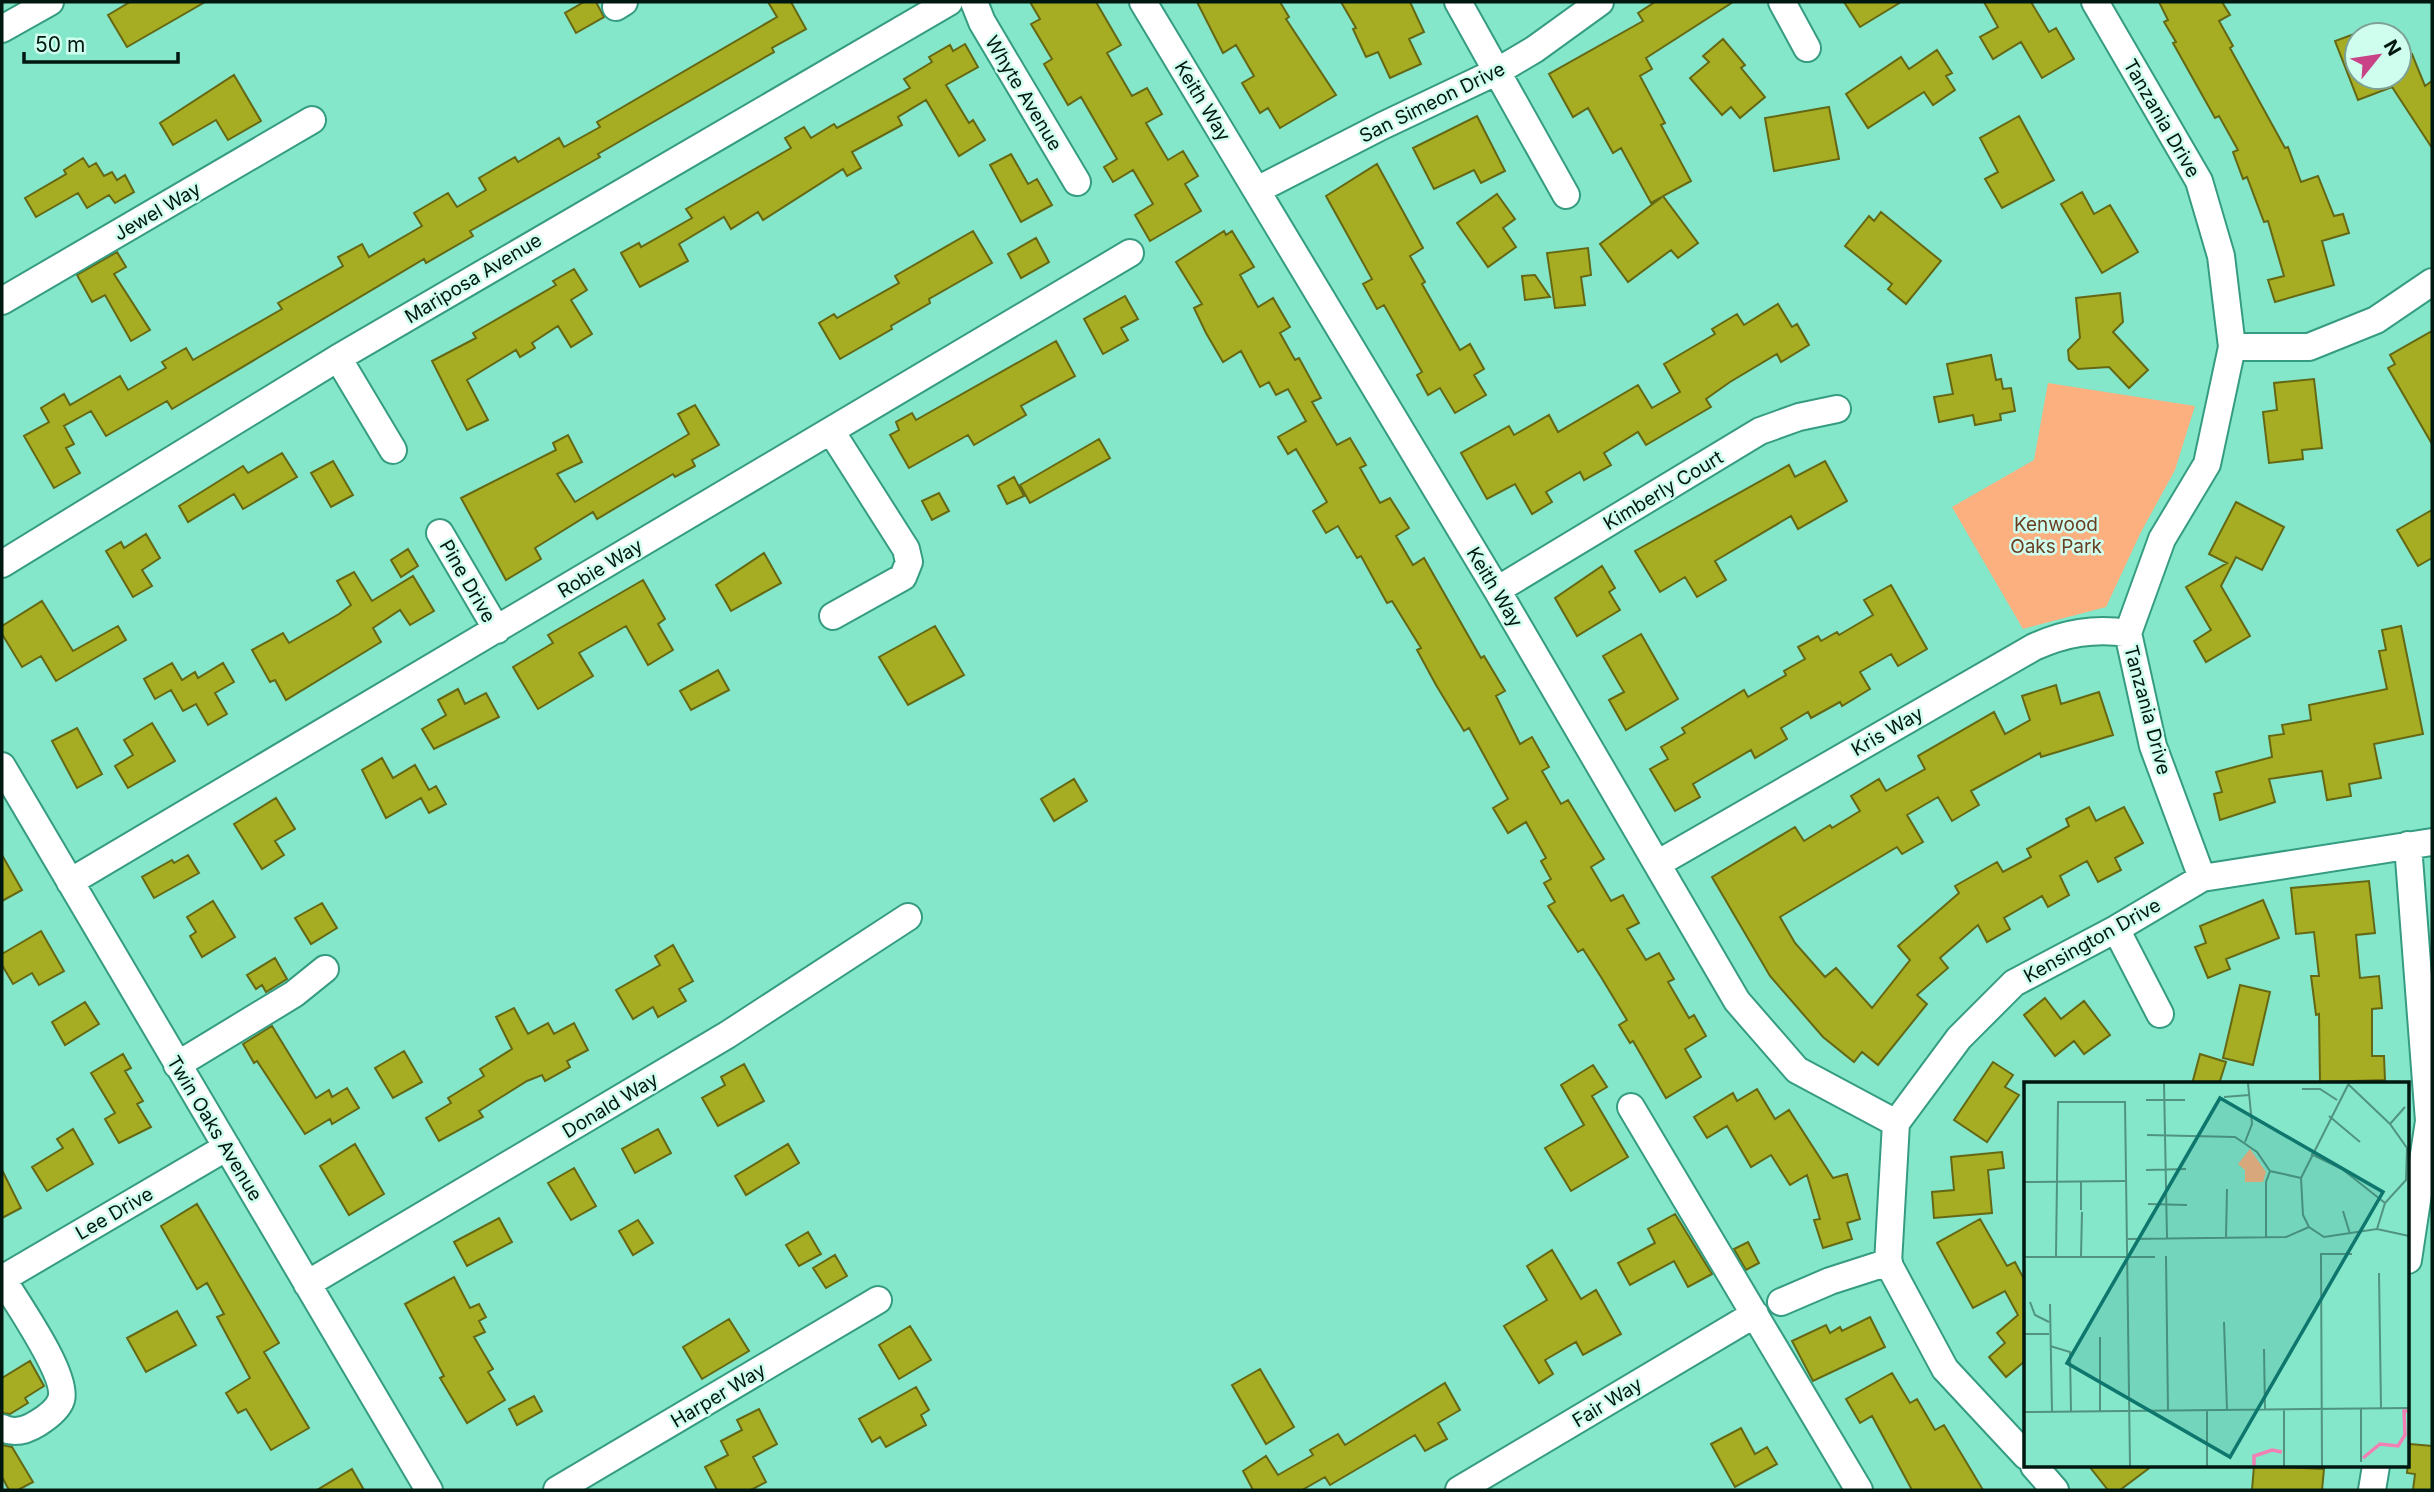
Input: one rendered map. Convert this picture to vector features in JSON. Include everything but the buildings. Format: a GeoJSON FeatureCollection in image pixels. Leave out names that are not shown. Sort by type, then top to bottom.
{"type":"FeatureCollection","features":[{"type":"Feature","properties":{"kind":"street"},"geometry":{"type":"LineString","coordinates":[[2,29],[50,2]]}},
{"type":"Feature","properties":{"kind":"street","name":"Mariposa Avenue"},"geometry":{"type":"LineString","coordinates":[[2,564],[338,358],[949,2]]}},
{"type":"Feature","properties":{"kind":"street","name":"Whyte Avenue"},"geometry":{"type":"LineString","coordinates":[[974,2],[982,22],[1077,182]]}},
{"type":"Feature","properties":{"kind":"street","name":"Keith Way"},"geometry":{"type":"LineString","coordinates":[[1143,2],[1497,590],[1737,1001],[1797,1070],[1896,1123]]}},
{"type":"Feature","properties":{"kind":"street"},"geometry":{"type":"LineString","coordinates":[[1458,2],[1566,195]]}},
{"type":"Feature","properties":{"kind":"street","name":"San Simeon Drive"},"geometry":{"type":"LineString","coordinates":[[1257,190],[1371,131],[1498,71],[1535,49],[1600,2]]}},
{"type":"Feature","properties":{"kind":"street"},"geometry":{"type":"LineString","coordinates":[[1782,2],[1807,48]]}},
{"type":"Feature","properties":{"kind":"street","name":"Tanzania Drive"},"geometry":{"type":"LineString","coordinates":[[2095,2],[2199,181],[2221,256],[2232,347],[2207,464],[2162,539],[2128,634],[2153,746],[2202,878]]}},
{"type":"Feature","properties":{"kind":"street","name":"Jewel Way"},"geometry":{"type":"LineString","coordinates":[[2,301],[312,120]]}},
{"type":"Feature","properties":{"kind":"street","name":"Robie Way"},"geometry":{"type":"LineString","coordinates":[[70,882],[1130,253]]}},
{"type":"Feature","properties":{"kind":"street"},"geometry":{"type":"LineString","coordinates":[[2232,347],[2309,347],[2376,320],[2432,282]]}},
{"type":"Feature","properties":{"kind":"street"},"geometry":{"type":"LineString","coordinates":[[338,358],[393,450]]}},
{"type":"Feature","properties":{"kind":"street","name":"Kimberly Court"},"geometry":{"type":"LineString","coordinates":[[1497,590],[1760,432],[1799,417],[1837,408]]}},
{"type":"Feature","properties":{"kind":"street"},"geometry":{"type":"LineString","coordinates":[[831,431],[906,549],[909,562],[903,577],[833,617]]}},
{"type":"Feature","properties":{"kind":"street","name":"Pine Drive"},"geometry":{"type":"LineString","coordinates":[[440,533],[497,629]]}},
{"type":"Feature","properties":{"kind":"street","name":"Kris Way"},"geometry":{"type":"LineString","coordinates":[[1657,864],[2034,647],[2070,633],[2103,629],[2128,634]]}},
{"type":"Feature","properties":{"kind":"street","name":"Twin Oaks Avenue"},"geometry":{"type":"LineString","coordinates":[[2,766],[429,1490]]}},
{"type":"Feature","properties":{"kind":"street"},"geometry":{"type":"LineString","coordinates":[[2410,1247],[2429,1121],[2420,844]]}},
{"type":"Feature","properties":{"kind":"street","name":"Kensington Drive"},"geometry":{"type":"LineString","coordinates":[[1896,1123],[1959,1038],[2014,983],[2116,929],[2202,878],[2420,844]]}},
{"type":"Feature","properties":{"kind":"street","name":"Donald Way"},"geometry":{"type":"LineString","coordinates":[[307,1284],[727,1035],[908,917]]}},
{"type":"Feature","properties":{"kind":"street"},"geometry":{"type":"LineString","coordinates":[[2116,929],[2160,1014]]}},
{"type":"Feature","properties":{"kind":"street"},"geometry":{"type":"LineString","coordinates":[[177,1065],[294,994],[325,969]]}},
{"type":"Feature","properties":{"kind":"street"},"geometry":{"type":"LineString","coordinates":[[1631,1107],[1859,1490]]}},
{"type":"Feature","properties":{"kind":"street"},"geometry":{"type":"LineString","coordinates":[[1896,1123],[1889,1262],[1945,1369],[2021,1439]]}},
{"type":"Feature","properties":{"kind":"street","name":"Lee Drive"},"geometry":{"type":"LineString","coordinates":[[2,1278],[227,1147]]}},
{"type":"Feature","properties":{"kind":"street"},"geometry":{"type":"LineString","coordinates":[[1781,1302],[1830,1281],[1889,1262]]}},
{"type":"Feature","properties":{"kind":"street"},"geometry":{"type":"LineString","coordinates":[[2,1278],[61,1384],[61,1399],[55,1409],[38,1423],[21,1431],[2,1428]]}},
{"type":"Feature","properties":{"kind":"street","name":"Harper Way"},"geometry":{"type":"LineString","coordinates":[[557,1490],[878,1300]]}},
{"type":"Feature","properties":{"kind":"street","name":"Fair Way"},"geometry":{"type":"LineString","coordinates":[[1458,1490],[1755,1314]]}},
{"type":"Feature","properties":{"kind":"street"},"geometry":{"type":"LineString","coordinates":[[2036,1468],[2055,1490]]}},
{"type":"Feature","properties":{"kind":"street"},"geometry":{"type":"LineString","coordinates":[[2372,1490],[2376,1468]]}},
{"type":"Feature","properties":{"kind":"green space","name":"Kenwood Oaks Park"},"geometry":{"type":"Polygon","coordinates":[[[2048,383],[2195,406],[2175,470],[2141,532],[2106,607],[2023,629],[1952,507],[2034,460],[2048,383]]]}}]}
